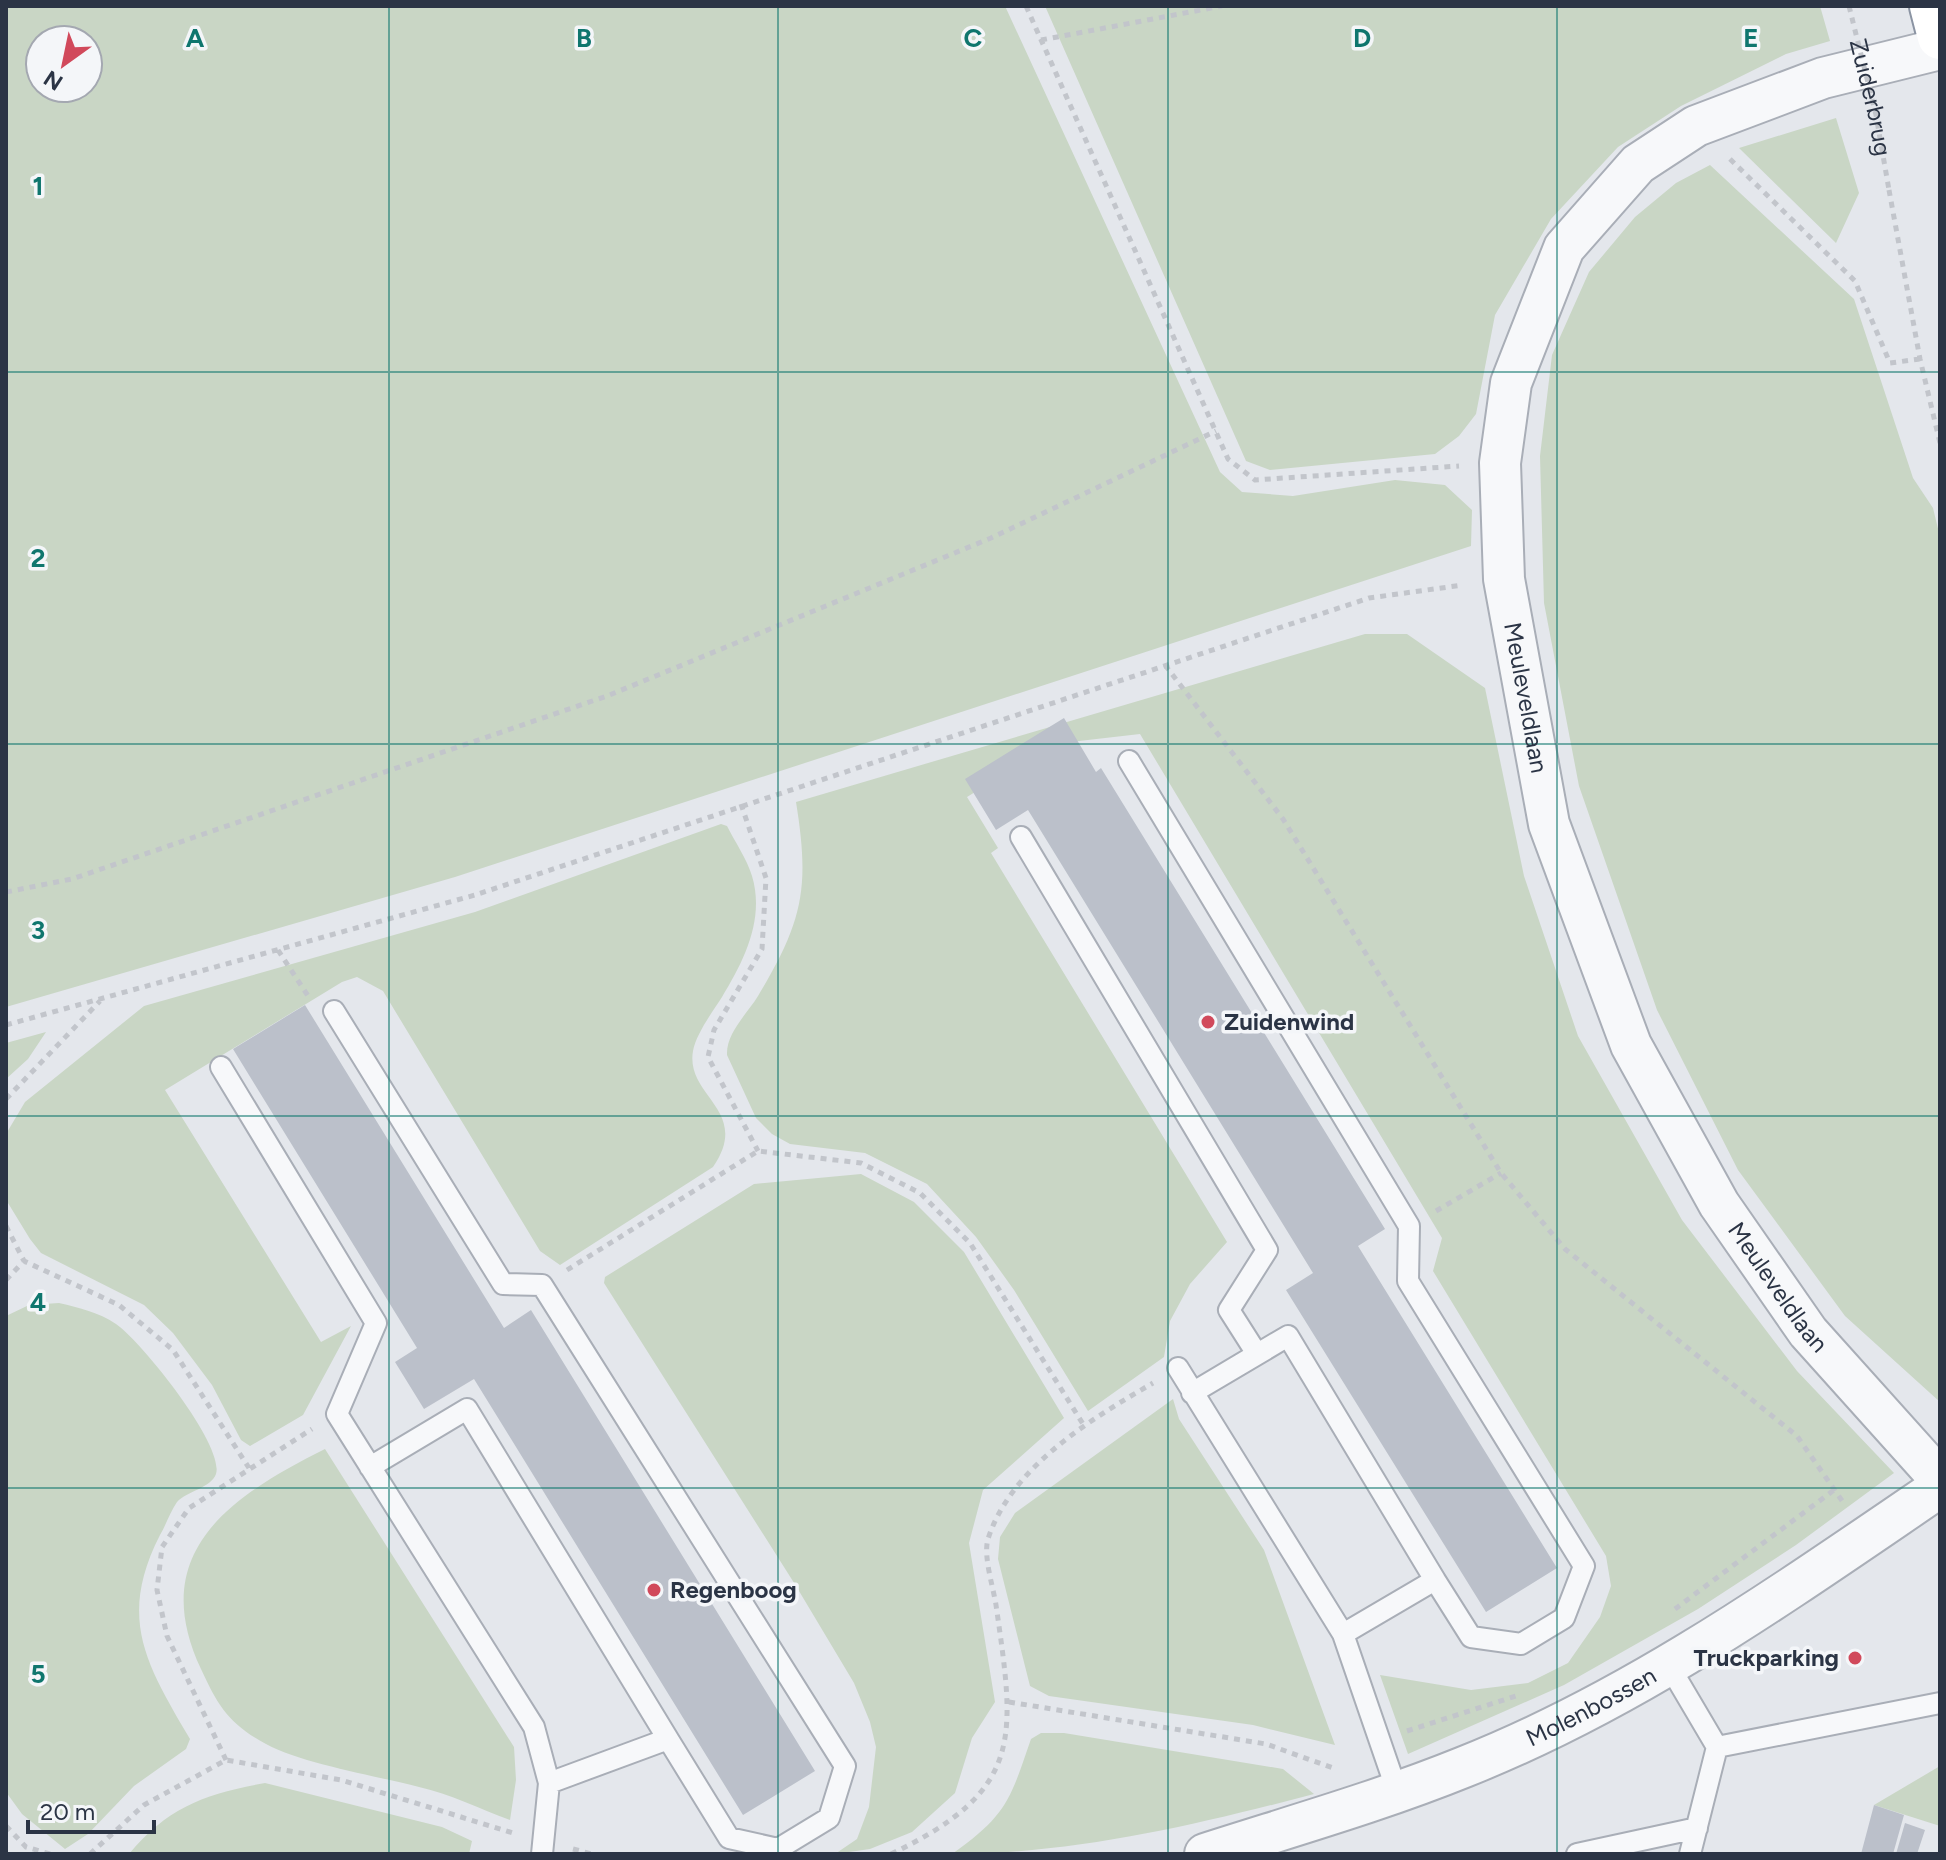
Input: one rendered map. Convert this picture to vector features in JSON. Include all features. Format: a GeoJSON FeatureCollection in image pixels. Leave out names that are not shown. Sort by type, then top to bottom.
{"type":"FeatureCollection","features":[{"type":"Feature","properties":{"kind":"highway"},"geometry":{"type":"LineString","coordinates":[[1932,6],[1940,37]]}},
{"type":"Feature","properties":{"kind":"street","name":"Meuleveldlaan"},"geometry":{"type":"LineString","coordinates":[[1940,49],[1823,78],[1696,126],[1638,164],[1564,248],[1511,383],[1500,463],[1504,579],[1549,824],[1631,1045],[1719,1204],[1808,1332],[1940,1479]]}},
{"type":"Feature","properties":{"kind":"street","name":"Molenbossen"},"geometry":{"type":"LineString","coordinates":[[1205,1854],[1467,1766],[1587,1709],[1729,1630],[1940,1487]]}},
{"type":"Feature","properties":{"kind":"lane"},"geometry":{"type":"LineString","coordinates":[[1129,761],[1409,1226],[1408,1281],[1584,1566],[1564,1618],[1521,1644],[1471,1637],[1288,1336],[1192,1393]]}},
{"type":"Feature","properties":{"kind":"lane"},"geometry":{"type":"LineString","coordinates":[[1021,837],[1267,1250],[1229,1310],[1257,1354]]}},
{"type":"Feature","properties":{"kind":"lane"},"geometry":{"type":"LineString","coordinates":[[334,1011],[503,1284],[542,1285],[845,1766],[829,1818],[778,1849],[729,1838],[467,1409],[370,1467]]}},
{"type":"Feature","properties":{"kind":"lane"},"geometry":{"type":"LineString","coordinates":[[221,1067],[376,1323],[337,1414],[534,1727],[549,1783],[542,1848]]}},
{"type":"Feature","properties":{"kind":"lane"},"geometry":{"type":"LineString","coordinates":[[1178,1368],[1343,1634],[1397,1791]]}},
{"type":"Feature","properties":{"kind":"lane"},"geometry":{"type":"LineString","coordinates":[[1343,1634],[1435,1580]]}},
{"type":"Feature","properties":{"kind":"lane"},"geometry":{"type":"LineString","coordinates":[[1668,1664],[1717,1747],[1690,1854]]}},
{"type":"Feature","properties":{"kind":"lane"},"geometry":{"type":"LineString","coordinates":[[1717,1747],[1940,1703]]}},
{"type":"Feature","properties":{"kind":"lane"},"geometry":{"type":"LineString","coordinates":[[549,1783],[668,1739]]}},
{"type":"Feature","properties":{"kind":"lane"},"geometry":{"type":"LineString","coordinates":[[1577,1854],[1697,1828]]}},
{"type":"Feature","properties":{"kind":"path"},"geometry":{"type":"LineString","coordinates":[[1026,6],[1228,459],[1255,480],[1500,463]]}},
{"type":"Feature","properties":{"kind":"path"},"geometry":{"type":"LineString","coordinates":[[1041,40],[1222,6]]}},
{"type":"Feature","properties":{"kind":"path","name":"Zuiderbrug"},"geometry":{"type":"LineString","coordinates":[[1849,6],[1876,115],[1920,359],[1940,443]]}},
{"type":"Feature","properties":{"kind":"path"},"geometry":{"type":"LineString","coordinates":[[1757,186],[1855,281],[1890,363],[1920,359]]}},
{"type":"Feature","properties":{"kind":"path"},"geometry":{"type":"LineString","coordinates":[[6,892],[72,879],[607,696],[991,538],[1216,431]]}},
{"type":"Feature","properties":{"kind":"path"},"geometry":{"type":"LineString","coordinates":[[6,1025],[475,895],[741,804],[1369,598],[1504,579]]}},
{"type":"Feature","properties":{"kind":"path"},"geometry":{"type":"LineString","coordinates":[[1165,665],[1283,819],[1501,1173],[1565,1249],[1797,1436],[1867,1536]]}},
{"type":"Feature","properties":{"kind":"path"},"geometry":{"type":"LineString","coordinates":[[741,804],[766,878],[762,949],[714,1030],[708,1057],[758,1151]]}},
{"type":"Feature","properties":{"kind":"path"},"geometry":{"type":"LineString","coordinates":[[278,950],[306,995],[334,1011]]}},
{"type":"Feature","properties":{"kind":"path"},"geometry":{"type":"LineString","coordinates":[[6,1099],[100,1000]]}},
{"type":"Feature","properties":{"kind":"path"},"geometry":{"type":"LineString","coordinates":[[542,1285],[758,1151],[861,1163],[920,1193],[970,1243],[1083,1424]]}},
{"type":"Feature","properties":{"kind":"path"},"geometry":{"type":"LineString","coordinates":[[1409,1226],[1501,1173]]}},
{"type":"Feature","properties":{"kind":"path"},"geometry":{"type":"LineString","coordinates":[[6,1226],[24,1261],[119,1305],[173,1350],[249,1468]]}},
{"type":"Feature","properties":{"kind":"path"},"geometry":{"type":"LineString","coordinates":[[6,1280],[24,1261]]}},
{"type":"Feature","properties":{"kind":"path"},"geometry":{"type":"LineString","coordinates":[[891,1854],[936,1832],[977,1798],[998,1771],[1009,1702],[987,1542],[1005,1500],[1083,1424],[1178,1368]]}},
{"type":"Feature","properties":{"kind":"path"},"geometry":{"type":"LineString","coordinates":[[226,1760],[167,1636],[157,1590],[162,1547],[189,1508],[337,1414]]}},
{"type":"Feature","properties":{"kind":"path"},"geometry":{"type":"LineString","coordinates":[[1664,1616],[1834,1490]]}},
{"type":"Feature","properties":{"kind":"path"},"geometry":{"type":"LineString","coordinates":[[1379,1739],[1525,1693]]}},
{"type":"Feature","properties":{"kind":"path"},"geometry":{"type":"LineString","coordinates":[[1009,1702],[1266,1744],[1397,1791]]}},
{"type":"Feature","properties":{"kind":"path"},"geometry":{"type":"LineString","coordinates":[[90,1854],[144,1805],[226,1760],[341,1780],[542,1848]]}},
{"type":"Feature","properties":{"kind":"path"},"geometry":{"type":"LineString","coordinates":[[6,1826],[26,1847],[50,1854]]}},
{"type":"Feature","properties":{"kind":"green space"},"geometry":{"type":"Polygon","coordinates":[[[6,6],[1005,6],[1220,472],[1242,492],[1293,496],[1395,480],[1445,485],[1472,510],[1471,546],[455,877],[6,1007],[6,6]]]}},
{"type":"Feature","properties":{"kind":"green space"},"geometry":{"type":"Polygon","coordinates":[[[1045,6],[1820,6],[1830,41],[1786,54],[1681,106],[1618,147],[1551,219],[1495,315],[1476,414],[1459,436],[1435,454],[1270,470],[1246,461],[1045,6]]]}},
{"type":"Feature","properties":{"kind":"green space"},"geometry":{"type":"Polygon","coordinates":[[[1836,118],[1859,193],[1836,243],[1739,148],[1836,118]]]}},
{"type":"Feature","properties":{"kind":"green space"},"geometry":{"type":"Polygon","coordinates":[[[1710,165],[1854,299],[1913,478],[1933,508],[1940,537],[1940,1402],[1845,1316],[1738,1170],[1657,1010],[1579,786],[1544,603],[1540,456],[1552,355],[1589,272],[1635,217],[1676,183],[1710,165]]]}},
{"type":"Feature","properties":{"kind":"green space"},"geometry":{"type":"Polygon","coordinates":[[[1365,634],[1407,634],[1485,688],[1524,876],[1578,1036],[1682,1220],[1797,1371],[1894,1473],[1796,1545],[1698,1609],[1564,1685],[1408,1754],[1380,1675],[1471,1690],[1528,1683],[1568,1663],[1600,1617],[1611,1586],[1606,1556],[1433,1271],[1442,1238],[1140,734],[1053,744],[967,797],[998,848],[991,853],[1227,1242],[1190,1284],[1170,1321],[1164,1357],[1088,1411],[1014,1290],[976,1237],[927,1184],[865,1153],[790,1144],[772,1134],[756,1118],[727,1055],[733,1031],[758,996],[785,946],[799,903],[802,858],[796,802],[1365,634]]]}},
{"type":"Feature","properties":{"kind":"green space"},"geometry":{"type":"Polygon","coordinates":[[[721,824],[727,826],[750,870],[756,908],[745,954],[701,1030],[693,1051],[693,1067],[698,1081],[722,1117],[725,1131],[723,1148],[713,1167],[560,1265],[540,1251],[383,991],[357,977],[342,982],[165,1090],[321,1342],[351,1326],[303,1415],[250,1446],[241,1440],[212,1385],[173,1333],[144,1305],[41,1253],[8,1203],[6,1134],[25,1102],[144,1006],[475,912],[721,824]]]}},
{"type":"Feature","properties":{"kind":"green space"},"geometry":{"type":"Polygon","coordinates":[[[46,1032],[28,1059],[6,1079],[6,1043],[46,1032]]]}},
{"type":"Feature","properties":{"kind":"green space"},"geometry":{"type":"Polygon","coordinates":[[[861,1174],[914,1202],[964,1252],[1064,1418],[983,1490],[969,1543],[995,1702],[972,1738],[955,1793],[912,1832],[870,1849],[835,1854],[857,1839],[869,1807],[876,1747],[870,1722],[854,1683],[796,1586],[604,1283],[605,1277],[754,1184],[861,1174]]]}},
{"type":"Feature","properties":{"kind":"green space"},"geometry":{"type":"Polygon","coordinates":[[[59,1303],[109,1320],[143,1350],[195,1418],[208,1441],[216,1474],[209,1483],[177,1502],[147,1565],[140,1592],[139,1617],[143,1641],[161,1688],[190,1739],[186,1749],[134,1786],[88,1834],[65,1849],[22,1814],[6,1792],[6,1316],[29,1305],[59,1303]]]}},
{"type":"Feature","properties":{"kind":"green space"},"geometry":{"type":"Polygon","coordinates":[[[1173,1399],[1179,1419],[1264,1550],[1335,1745],[1253,1725],[1049,1696],[1030,1686],[998,1559],[1000,1537],[1015,1513],[1173,1399]]]}},
{"type":"Feature","properties":{"kind":"green space"},"geometry":{"type":"Polygon","coordinates":[[[325,1449],[514,1747],[516,1780],[510,1820],[431,1790],[281,1751],[253,1737],[234,1721],[219,1704],[207,1682],[187,1628],[184,1592],[191,1560],[207,1533],[230,1508],[290,1467],[325,1449]]]}},
{"type":"Feature","properties":{"kind":"green space"},"geometry":{"type":"Polygon","coordinates":[[[1041,1733],[1064,1733],[1283,1769],[1314,1794],[1135,1836],[1044,1849],[952,1854],[996,1817],[1018,1777],[1031,1739],[1041,1733]]]}},
{"type":"Feature","properties":{"kind":"green space"},"geometry":{"type":"Polygon","coordinates":[[[1940,1766],[1940,1826],[1874,1805],[1940,1766]]]}},
{"type":"Feature","properties":{"kind":"green space"},"geometry":{"type":"Polygon","coordinates":[[[265,1783],[442,1827],[472,1841],[469,1854],[129,1854],[158,1825],[189,1805],[224,1792],[265,1783]]]}},
{"type":"Feature","properties":{"kind":"building","name":"Zuidenwind"},"geometry":{"type":"Polygon","coordinates":[[[1064,718],[1096,772],[1101,768],[1385,1229],[1358,1246],[1557,1568],[1486,1612],[1286,1290],[1313,1273],[1028,810],[996,830],[965,779],[1064,718]]]}},
{"type":"Feature","properties":{"kind":"building","name":"Regenboog"},"geometry":{"type":"Polygon","coordinates":[[[305,1005],[504,1328],[531,1310],[815,1771],[743,1815],[474,1379],[424,1409],[395,1362],[417,1348],[233,1049],[305,1005]]]}},
{"type":"Feature","properties":{"kind":"building"},"geometry":{"type":"Polygon","coordinates":[[[1874,1805],[1904,1815],[1893,1854],[1861,1854],[1874,1805]]]}},
{"type":"Feature","properties":{"kind":"building"},"geometry":{"type":"Polygon","coordinates":[[[1905,1823],[1925,1830],[1917,1854],[1896,1854],[1905,1823]]]}},
{"type":"Feature","properties":{"kind":"place","name":"Zuidenwind"},"geometry":{"type":"Point","coordinates":[1208,1022]}},
{"type":"Feature","properties":{"kind":"place","name":"Regenboog"},"geometry":{"type":"Point","coordinates":[654,1590]}},
{"type":"Feature","properties":{"kind":"place","name":"Truckparking"},"geometry":{"type":"Point","coordinates":[1855,1658]}}]}
